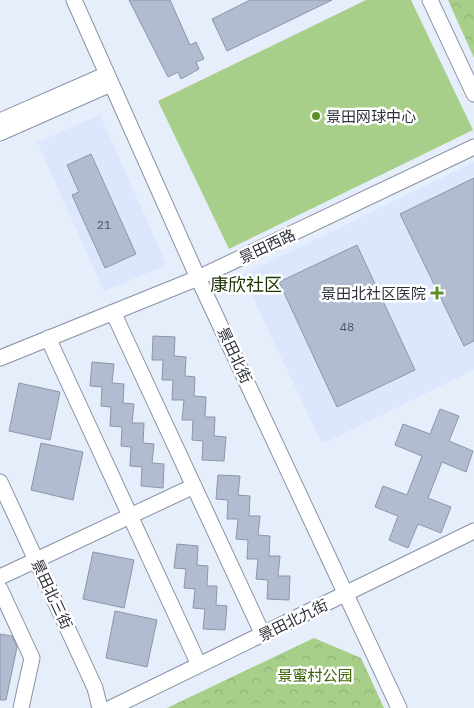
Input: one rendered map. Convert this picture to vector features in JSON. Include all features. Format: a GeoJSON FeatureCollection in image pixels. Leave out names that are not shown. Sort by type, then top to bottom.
{"type":"FeatureCollection","features":[{"type":"Feature","properties":{"kind":"street","name":"景田北街"},"geometry":{"type":"LineString","coordinates":[[74,0],[198,278],[399,708]]}},
{"type":"Feature","properties":{"kind":"street"},"geometry":{"type":"LineString","coordinates":[[430,0],[474,94]]}},
{"type":"Feature","properties":{"kind":"street"},"geometry":{"type":"LineString","coordinates":[[0,121],[109,79]]}},
{"type":"Feature","properties":{"kind":"street"},"geometry":{"type":"LineString","coordinates":[[0,133],[109,79]]}},
{"type":"Feature","properties":{"kind":"street","name":"景田西路"},"geometry":{"type":"LineString","coordinates":[[0,358],[198,278],[474,147]]}},
{"type":"Feature","properties":{"kind":"street"},"geometry":{"type":"LineString","coordinates":[[113,312],[263,635]]}},
{"type":"Feature","properties":{"kind":"street"},"geometry":{"type":"LineString","coordinates":[[48,338],[199,665]]}},
{"type":"Feature","properties":{"kind":"street","name":"景田北三街"},"geometry":{"type":"LineString","coordinates":[[0,482],[95,688],[100,708]]}},
{"type":"Feature","properties":{"kind":"street"},"geometry":{"type":"LineString","coordinates":[[0,577],[194,486]]}},
{"type":"Feature","properties":{"kind":"street","name":"景田北九街"},"geometry":{"type":"LineString","coordinates":[[111,708],[474,531]]}},
{"type":"Feature","properties":{"kind":"street"},"geometry":{"type":"LineString","coordinates":[[0,589],[32,658],[21,708]]}},
{"type":"Feature","properties":{"kind":"shaded area"},"geometry":{"type":"Polygon","coordinates":[[[100,115],[167,265],[104,291],[37,142],[100,115]]]}},
{"type":"Feature","properties":{"kind":"shaded area"},"geometry":{"type":"Polygon","coordinates":[[[474,162],[474,370],[322,444],[242,275],[474,162]]]}},
{"type":"Feature","properties":{"kind":"green space","name":"景田网球中心"},"geometry":{"type":"Polygon","coordinates":[[[366,0],[411,0],[473,130],[229,249],[158,101],[366,0]]]}},
{"type":"Feature","properties":{"kind":"green space"},"geometry":{"type":"Polygon","coordinates":[[[448,0],[474,0],[474,58],[448,0]]]}},
{"type":"Feature","properties":{"kind":"green space","name":"景蜜村公园"},"geometry":{"type":"Polygon","coordinates":[[[314,638],[361,658],[384,708],[167,708],[314,638]]]}},
{"type":"Feature","properties":{"kind":"building"},"geometry":{"type":"Polygon","coordinates":[[[129,0],[170,0],[190,45],[196,42],[204,59],[196,62],[199,69],[181,79],[178,72],[168,77],[129,0]]]}},
{"type":"Feature","properties":{"kind":"building"},"geometry":{"type":"Polygon","coordinates":[[[250,0],[332,0],[227,51],[212,19],[250,0]]]}},
{"type":"Feature","properties":{"kind":"building"},"geometry":{"type":"Polygon","coordinates":[[[91,154],[136,254],[105,268],[72,195],[79,192],[67,165],[91,154]]]}},
{"type":"Feature","properties":{"kind":"building"},"geometry":{"type":"Polygon","coordinates":[[[474,178],[474,341],[464,346],[400,214],[474,178]]]}},
{"type":"Feature","properties":{"kind":"building"},"geometry":{"type":"Polygon","coordinates":[[[357,245],[415,370],[337,407],[279,282],[357,245]]]}},
{"type":"Feature","properties":{"kind":"building"},"geometry":{"type":"Polygon","coordinates":[[[153,336],[175,337],[174,356],[186,357],[185,376],[195,377],[194,396],[206,397],[205,417],[215,417],[214,436],[226,437],[224,461],[202,460],[203,441],[192,440],[193,420],[182,420],[184,400],[172,400],[173,380],[162,380],[163,360],[152,360],[153,336]]]}},
{"type":"Feature","properties":{"kind":"building"},"geometry":{"type":"Polygon","coordinates":[[[92,362],[114,364],[112,383],[124,384],[123,403],[134,404],[132,423],[144,423],[143,443],[154,444],[152,463],[164,464],[163,488],[141,486],[142,467],[130,466],[131,447],[121,446],[122,427],[110,426],[111,407],[101,406],[102,387],[90,386],[92,362]]]}},
{"type":"Feature","properties":{"kind":"building"},"geometry":{"type":"Polygon","coordinates":[[[19,383],[60,392],[50,440],[9,431],[19,383]]]}},
{"type":"Feature","properties":{"kind":"building"},"geometry":{"type":"Polygon","coordinates":[[[440,409],[459,416],[449,441],[473,451],[466,472],[442,462],[428,498],[451,507],[441,533],[418,524],[408,548],[389,540],[398,516],[375,507],[383,486],[407,495],[422,456],[395,445],[403,424],[430,434],[440,409]]]}},
{"type":"Feature","properties":{"kind":"building"},"geometry":{"type":"Polygon","coordinates":[[[41,443],[83,452],[73,500],[31,490],[41,443]]]}},
{"type":"Feature","properties":{"kind":"building"},"geometry":{"type":"Polygon","coordinates":[[[218,475],[240,476],[238,495],[250,496],[249,516],[260,516],[258,535],[270,536],[269,556],[280,556],[278,576],[290,576],[289,600],[267,599],[268,580],[256,579],[258,559],[247,559],[248,540],[236,539],[238,519],[227,519],[228,500],[216,499],[218,475]]]}},
{"type":"Feature","properties":{"kind":"building"},"geometry":{"type":"Polygon","coordinates":[[[177,544],[198,546],[197,565],[208,566],[207,586],[217,586],[216,605],[227,606],[225,630],[203,629],[205,609],[193,608],[195,589],[184,588],[186,569],[174,568],[177,544]]]}},
{"type":"Feature","properties":{"kind":"building"},"geometry":{"type":"Polygon","coordinates":[[[93,552],[134,560],[124,608],[83,599],[93,552]]]}},
{"type":"Feature","properties":{"kind":"building"},"geometry":{"type":"Polygon","coordinates":[[[115,611],[157,620],[147,667],[106,658],[115,611]]]}},
{"type":"Feature","properties":{"kind":"building"},"geometry":{"type":"Polygon","coordinates":[[[0,634],[12,636],[17,647],[6,700],[0,700],[0,634]]]}},
{"type":"Feature","properties":{"kind":"place","name":"景田网球中心"},"geometry":{"type":"Point","coordinates":[316,116]}},
{"type":"Feature","properties":{"kind":"place","name":"景田北社区医院"},"geometry":{"type":"Point","coordinates":[437,293]}},
{"type":"Feature","properties":{"kind":"district","name":"康欣社区"},"geometry":{"type":"Point","coordinates":[246,284]}}]}
